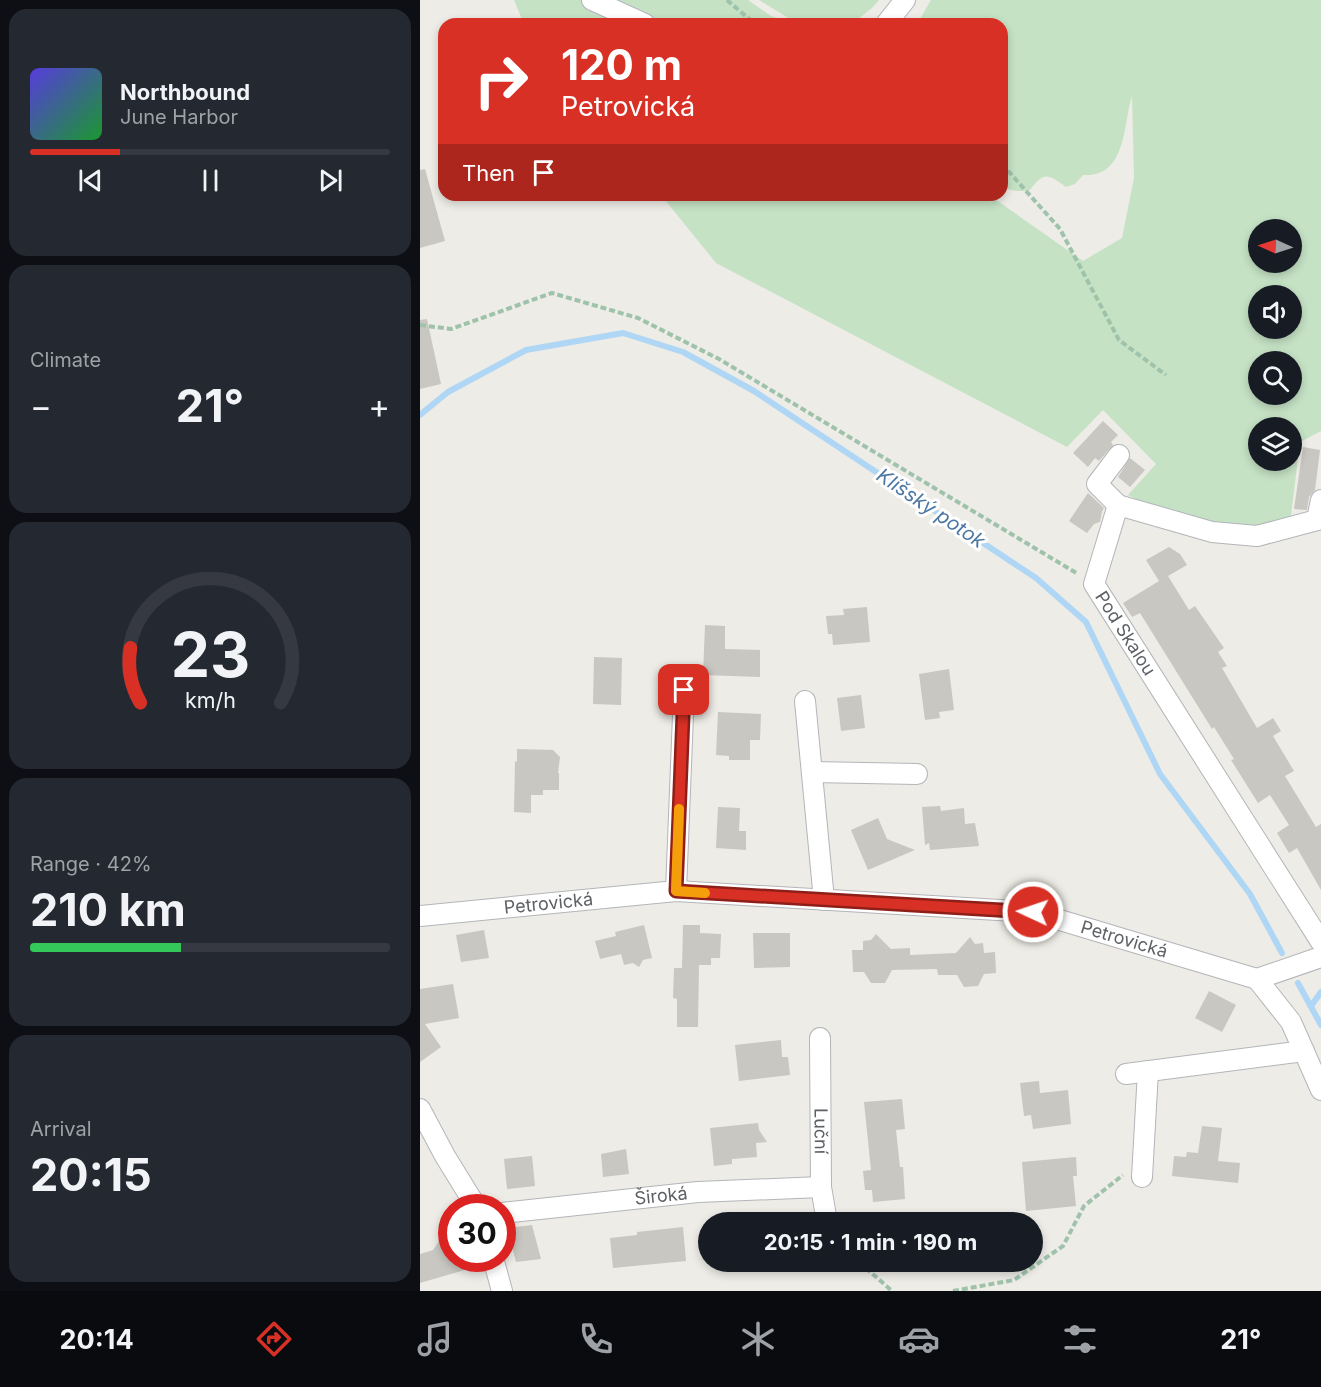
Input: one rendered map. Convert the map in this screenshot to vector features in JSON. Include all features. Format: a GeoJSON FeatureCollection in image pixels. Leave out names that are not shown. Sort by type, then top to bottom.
{"type":"FeatureCollection","features":[{"type":"Feature","properties":{"kind":"street"},"geometry":{"type":"LineString","coordinates":[[592,0],[632,18]]}},
{"type":"Feature","properties":{"kind":"street"},"geometry":{"type":"LineString","coordinates":[[890,18],[904,0]]}},
{"type":"Feature","properties":{"kind":"street"},"geometry":{"type":"LineString","coordinates":[[1119,455],[1097,484],[1118,505],[1212,532],[1257,536],[1317,520],[1321,500]]}},
{"type":"Feature","properties":{"kind":"street","name":"Pod Skalou"},"geometry":{"type":"LineString","coordinates":[[1118,505],[1094,584],[1321,942]]}},
{"type":"Feature","properties":{"kind":"street"},"geometry":{"type":"LineString","coordinates":[[676,891],[684,690]]}},
{"type":"Feature","properties":{"kind":"street"},"geometry":{"type":"LineString","coordinates":[[805,701],[824,900]]}},
{"type":"Feature","properties":{"kind":"street"},"geometry":{"type":"LineString","coordinates":[[812,772],[917,774]]}},
{"type":"Feature","properties":{"kind":"street","name":"Petrovická"},"geometry":{"type":"LineString","coordinates":[[420,916],[676,891],[1033,912],[1257,979]]}},
{"type":"Feature","properties":{"kind":"street"},"geometry":{"type":"LineString","coordinates":[[1321,957],[1257,979],[1291,1022],[1321,1090]]}},
{"type":"Feature","properties":{"kind":"street","name":"Luční"},"geometry":{"type":"LineString","coordinates":[[820,1038],[821,1187],[825,1212]]}},
{"type":"Feature","properties":{"kind":"street"},"geometry":{"type":"LineString","coordinates":[[1126,1074],[1304,1051]]}},
{"type":"Feature","properties":{"kind":"street"},"geometry":{"type":"LineString","coordinates":[[1142,1169],[1148,1071]]}},
{"type":"Feature","properties":{"kind":"street"},"geometry":{"type":"LineString","coordinates":[[420,1109],[468,1194]]}},
{"type":"Feature","properties":{"kind":"street","name":"Široká"},"geometry":{"type":"LineString","coordinates":[[516,1212],[698,1192],[821,1187]]}},
{"type":"Feature","properties":{"kind":"street"},"geometry":{"type":"LineString","coordinates":[[496,1272],[501,1291]]}},
{"type":"Feature","properties":{"kind":"path"},"geometry":{"type":"LineString","coordinates":[[727,0],[748,18]]}},
{"type":"Feature","properties":{"kind":"path"},"geometry":{"type":"LineString","coordinates":[[1008,171],[1060,229],[1119,340],[1166,375]]}},
{"type":"Feature","properties":{"kind":"path"},"geometry":{"type":"LineString","coordinates":[[420,325],[452,329],[552,293],[638,318],[719,359],[1094,584]]}},
{"type":"Feature","properties":{"kind":"path"},"geometry":{"type":"LineString","coordinates":[[953,1291],[1014,1280],[1063,1246],[1084,1206],[1142,1169]]}},
{"type":"Feature","properties":{"kind":"path"},"geometry":{"type":"LineString","coordinates":[[870,1272],[892,1291]]}},
{"type":"Feature","properties":{"kind":"green space"},"geometry":{"type":"Polygon","coordinates":[[[514,0],[748,0],[776,18],[522,18],[514,0]]]}},
{"type":"Feature","properties":{"kind":"green space"},"geometry":{"type":"Polygon","coordinates":[[[759,0],[879,0],[859,18],[788,18],[759,0]]]}},
{"type":"Feature","properties":{"kind":"green space"},"geometry":{"type":"Polygon","coordinates":[[[931,0],[1321,0],[1321,431],[1302,441],[1302,417],[1248,417],[1248,471],[1296,471],[1289,531],[1269,543],[1224,539],[1128,495],[1156,464],[1103,410],[1067,447],[716,263],[666,201],[998,201],[1083,261],[1122,238],[1134,178],[1132,96],[1121,147],[1108,168],[1097,174],[1083,175],[1075,184],[1066,187],[1046,176],[1030,190],[1008,189],[1008,18],[920,18],[931,0]]]}},
{"type":"Feature","properties":{"kind":"building"},"geometry":{"type":"Polygon","coordinates":[[[425,169],[445,241],[420,248],[420,170],[425,169]]]}},
{"type":"Feature","properties":{"kind":"building"},"geometry":{"type":"Polygon","coordinates":[[[427,319],[441,384],[420,389],[420,320],[427,319]]]}},
{"type":"Feature","properties":{"kind":"building"},"geometry":{"type":"Polygon","coordinates":[[[1103,421],[1118,435],[1111,442],[1113,445],[1099,461],[1095,458],[1088,467],[1073,453],[1103,421]]]}},
{"type":"Feature","properties":{"kind":"building"},"geometry":{"type":"Polygon","coordinates":[[[1303,447],[1320,450],[1315,490],[1309,497],[1307,510],[1294,509],[1300,471],[1302,471],[1303,447]]]}},
{"type":"Feature","properties":{"kind":"building"},"geometry":{"type":"Polygon","coordinates":[[[1130,458],[1145,470],[1130,487],[1118,477],[1130,458]]]}},
{"type":"Feature","properties":{"kind":"building"},"geometry":{"type":"Polygon","coordinates":[[[1088,493],[1104,508],[1100,522],[1094,524],[1087,533],[1069,521],[1088,493]]]}},
{"type":"Feature","properties":{"kind":"building"},"geometry":{"type":"Polygon","coordinates":[[[1169,547],[1180,554],[1187,565],[1168,576],[1189,610],[1195,606],[1224,648],[1218,652],[1227,666],[1222,668],[1257,728],[1273,718],[1281,731],[1273,736],[1294,771],[1285,776],[1316,827],[1321,824],[1321,890],[1297,848],[1289,853],[1277,833],[1289,825],[1270,795],[1258,803],[1231,760],[1234,759],[1214,727],[1212,729],[1140,613],[1132,617],[1123,603],[1159,581],[1146,560],[1169,547]]]}},
{"type":"Feature","properties":{"kind":"building"},"geometry":{"type":"Polygon","coordinates":[[[867,607],[870,642],[833,645],[832,634],[828,634],[826,616],[844,615],[843,609],[867,607]]]}},
{"type":"Feature","properties":{"kind":"building"},"geometry":{"type":"Polygon","coordinates":[[[705,625],[725,626],[725,649],[760,650],[760,677],[703,675],[705,625]]]}},
{"type":"Feature","properties":{"kind":"building"},"geometry":{"type":"Polygon","coordinates":[[[594,657],[622,658],[621,705],[593,704],[594,657]]]}},
{"type":"Feature","properties":{"kind":"building"},"geometry":{"type":"Polygon","coordinates":[[[949,669],[954,710],[939,712],[940,718],[925,720],[919,674],[949,669]]]}},
{"type":"Feature","properties":{"kind":"building"},"geometry":{"type":"Polygon","coordinates":[[[861,695],[865,728],[841,731],[837,698],[861,695]]]}},
{"type":"Feature","properties":{"kind":"building"},"geometry":{"type":"Polygon","coordinates":[[[718,712],[761,714],[760,740],[750,740],[750,760],[729,760],[729,756],[716,755],[718,712]]]}},
{"type":"Feature","properties":{"kind":"building"},"geometry":{"type":"Polygon","coordinates":[[[517,749],[553,750],[560,757],[559,790],[543,790],[543,795],[531,795],[531,813],[514,812],[517,749]]]}},
{"type":"Feature","properties":{"kind":"building"},"geometry":{"type":"Polygon","coordinates":[[[940,806],[941,811],[964,808],[965,824],[975,823],[979,846],[930,850],[929,843],[925,845],[922,807],[940,806]]]}},
{"type":"Feature","properties":{"kind":"building"},"geometry":{"type":"Polygon","coordinates":[[[718,807],[740,808],[739,831],[746,831],[746,850],[716,848],[718,807]]]}},
{"type":"Feature","properties":{"kind":"building"},"geometry":{"type":"Polygon","coordinates":[[[878,818],[887,839],[915,850],[868,870],[851,830],[878,818]]]}},
{"type":"Feature","properties":{"kind":"building"},"geometry":{"type":"Polygon","coordinates":[[[644,925],[652,958],[643,960],[639,967],[633,963],[624,965],[621,954],[600,959],[595,941],[616,936],[615,932],[644,925]]]}},
{"type":"Feature","properties":{"kind":"building"},"geometry":{"type":"Polygon","coordinates":[[[683,925],[700,925],[700,933],[721,934],[720,958],[711,958],[711,965],[699,965],[698,1027],[677,1027],[677,999],[673,998],[674,968],[682,968],[683,925]]]}},
{"type":"Feature","properties":{"kind":"building"},"geometry":{"type":"Polygon","coordinates":[[[484,930],[489,958],[461,962],[456,935],[484,930]]]}},
{"type":"Feature","properties":{"kind":"building"},"geometry":{"type":"Polygon","coordinates":[[[753,933],[790,933],[790,967],[754,968],[753,933]]]}},
{"type":"Feature","properties":{"kind":"building"},"geometry":{"type":"Polygon","coordinates":[[[876,934],[891,949],[910,948],[910,955],[956,953],[970,937],[975,944],[983,943],[984,953],[995,952],[996,973],[984,974],[978,986],[964,987],[957,975],[938,975],[937,969],[892,970],[885,983],[871,983],[864,972],[853,972],[852,950],[863,950],[863,941],[871,940],[876,934]]]}},
{"type":"Feature","properties":{"kind":"building"},"geometry":{"type":"Polygon","coordinates":[[[453,984],[459,1018],[425,1024],[441,1047],[420,1062],[420,989],[453,984]]]}},
{"type":"Feature","properties":{"kind":"building"},"geometry":{"type":"Polygon","coordinates":[[[1209,991],[1236,1005],[1222,1032],[1195,1018],[1209,991]]]}},
{"type":"Feature","properties":{"kind":"building"},"geometry":{"type":"Polygon","coordinates":[[[781,1040],[782,1057],[788,1057],[790,1075],[739,1081],[735,1045],[781,1040]]]}},
{"type":"Feature","properties":{"kind":"building"},"geometry":{"type":"Polygon","coordinates":[[[1039,1081],[1040,1093],[1068,1090],[1071,1124],[1033,1129],[1031,1115],[1024,1116],[1020,1083],[1039,1081]]]}},
{"type":"Feature","properties":{"kind":"building"},"geometry":{"type":"Polygon","coordinates":[[[902,1099],[905,1129],[896,1130],[900,1167],[903,1167],[905,1199],[873,1202],[872,1190],[865,1190],[863,1171],[871,1170],[864,1102],[902,1099]]]}},
{"type":"Feature","properties":{"kind":"building"},"geometry":{"type":"Polygon","coordinates":[[[758,1123],[759,1130],[767,1142],[756,1143],[757,1157],[732,1159],[732,1164],[714,1166],[710,1128],[758,1123]]]}},
{"type":"Feature","properties":{"kind":"building"},"geometry":{"type":"Polygon","coordinates":[[[1202,1126],[1222,1128],[1218,1161],[1240,1163],[1238,1183],[1172,1176],[1174,1156],[1186,1157],[1187,1152],[1198,1153],[1202,1126]]]}},
{"type":"Feature","properties":{"kind":"building"},"geometry":{"type":"Polygon","coordinates":[[[626,1149],[629,1174],[603,1177],[601,1154],[626,1149]]]}},
{"type":"Feature","properties":{"kind":"building"},"geometry":{"type":"Polygon","coordinates":[[[532,1156],[535,1186],[507,1189],[504,1159],[532,1156]]]}},
{"type":"Feature","properties":{"kind":"building"},"geometry":{"type":"Polygon","coordinates":[[[1076,1157],[1077,1176],[1073,1176],[1076,1206],[1026,1211],[1022,1162],[1076,1157]]]}},
{"type":"Feature","properties":{"kind":"building"},"geometry":{"type":"Polygon","coordinates":[[[532,1225],[541,1259],[516,1262],[516,1227],[532,1225]]]}},
{"type":"Feature","properties":{"kind":"building"},"geometry":{"type":"Polygon","coordinates":[[[683,1227],[686,1261],[613,1268],[610,1238],[637,1235],[637,1232],[683,1227]]]}},
{"type":"Feature","properties":{"kind":"building"},"geometry":{"type":"Polygon","coordinates":[[[438,1243],[438,1272],[458,1272],[420,1283],[420,1254],[433,1250],[438,1243]]]}},
{"type":"Feature","properties":{"kind":"waterway","name":"Klíšský potok"},"geometry":{"type":"LineString","coordinates":[[420,415],[448,392],[526,350],[623,333],[683,352],[754,391],[1036,578],[1086,622],[1160,774],[1250,894],[1282,953]]}},
{"type":"Feature","properties":{"kind":"waterway","name":"Klíšský potok"},"geometry":{"type":"LineString","coordinates":[[1298,983],[1321,1025]]}},
{"type":"Feature","properties":{"kind":"waterway"},"geometry":{"type":"LineString","coordinates":[[1311,1006],[1321,992]]}},
{"type":"Feature","properties":{"kind":"slow traffic"},"geometry":{"type":"LineString","coordinates":[[679,809],[676,891],[705,893]]}},
{"type":"Feature","properties":{"kind":"route"},"geometry":{"type":"LineString","coordinates":[[684,690],[676,891],[1033,912]]}}]}
